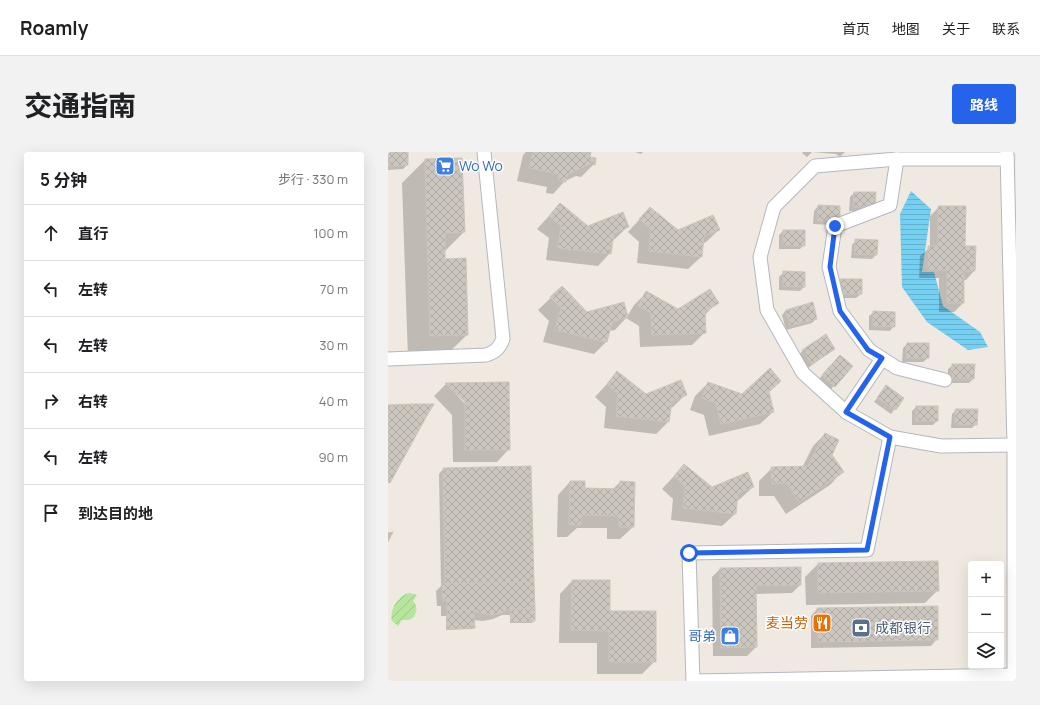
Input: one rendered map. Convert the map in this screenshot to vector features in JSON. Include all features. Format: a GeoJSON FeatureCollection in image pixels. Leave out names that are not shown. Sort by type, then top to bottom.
{"type":"FeatureCollection","features":[{"type":"Feature","properties":{"kind":"street"},"geometry":{"type":"LineString","coordinates":[[388,359],[486,355],[493,353],[499,348],[503,339],[484,152]]}},
{"type":"Feature","properties":{"kind":"street"},"geometry":{"type":"LineString","coordinates":[[890,437],[867,550],[689,553],[693,681],[1015,677],[1014,445],[1007,155],[897,159],[815,166],[774,207],[760,256],[767,310],[803,373],[846,412],[890,437],[941,446],[1014,445]]}},
{"type":"Feature","properties":{"kind":"street"},"geometry":{"type":"LineString","coordinates":[[897,159],[890,205],[835,226],[830,267],[840,311],[868,350],[897,368],[945,380]]}},
{"type":"Feature","properties":{"kind":"street"},"geometry":{"type":"LineString","coordinates":[[846,412],[882,358]]}},
{"type":"Feature","properties":{"kind":"green space"},"geometry":{"type":"Polygon","coordinates":[[[410,593],[417,595],[413,601],[416,606],[415,614],[409,620],[402,620],[398,626],[392,621],[391,617],[393,608],[402,596],[410,593]]]}},
{"type":"Feature","properties":{"kind":"water"},"geometry":{"type":"Polygon","coordinates":[[[911,191],[931,209],[922,272],[934,272],[943,306],[980,332],[988,347],[968,350],[927,322],[902,287],[900,214],[911,191]]]}},
{"type":"Feature","properties":{"kind":"building"},"geometry":{"type":"Polygon","coordinates":[[[388,152],[408,152],[408,165],[388,166],[388,152]]]}},
{"type":"Feature","properties":{"kind":"building"},"geometry":{"type":"Polygon","coordinates":[[[533,152],[591,152],[590,157],[596,158],[595,165],[589,164],[567,175],[566,182],[558,180],[559,174],[529,168],[533,152]]]}},
{"type":"Feature","properties":{"kind":"building"},"geometry":{"type":"Polygon","coordinates":[[[462,158],[465,232],[445,233],[445,259],[466,258],[468,335],[430,336],[425,159],[462,158]]]}},
{"type":"Feature","properties":{"kind":"building"},"geometry":{"type":"Polygon","coordinates":[[[854,192],[876,192],[875,208],[853,207],[854,192]]]}},
{"type":"Feature","properties":{"kind":"building"},"geometry":{"type":"Polygon","coordinates":[[[560,203],[588,226],[623,212],[629,227],[614,233],[611,254],[558,248],[561,226],[549,216],[560,203]]]}},
{"type":"Feature","properties":{"kind":"building"},"geometry":{"type":"Polygon","coordinates":[[[818,205],[840,206],[840,221],[817,221],[818,205]]]}},
{"type":"Feature","properties":{"kind":"building"},"geometry":{"type":"Polygon","coordinates":[[[938,206],[966,206],[965,246],[976,246],[975,271],[964,271],[964,303],[947,303],[947,270],[928,270],[928,246],[938,246],[938,206]]]}},
{"type":"Feature","properties":{"kind":"building"},"geometry":{"type":"Polygon","coordinates":[[[650,207],[678,230],[713,215],[720,230],[704,236],[702,257],[649,251],[651,229],[639,219],[650,207]]]}},
{"type":"Feature","properties":{"kind":"building"},"geometry":{"type":"Polygon","coordinates":[[[783,230],[805,230],[805,246],[783,245],[783,230]]]}},
{"type":"Feature","properties":{"kind":"building"},"geometry":{"type":"Polygon","coordinates":[[[855,239],[878,240],[877,255],[855,254],[855,239]]]}},
{"type":"Feature","properties":{"kind":"building"},"geometry":{"type":"Polygon","coordinates":[[[783,271],[805,272],[805,287],[783,286],[783,271]]]}},
{"type":"Feature","properties":{"kind":"building"},"geometry":{"type":"Polygon","coordinates":[[[840,279],[862,279],[862,294],[839,294],[840,279]]]}},
{"type":"Feature","properties":{"kind":"building"},"geometry":{"type":"Polygon","coordinates":[[[562,286],[587,312],[624,302],[628,317],[612,322],[607,342],[555,330],[561,308],[550,297],[562,286]]]}},
{"type":"Feature","properties":{"kind":"building"},"geometry":{"type":"Polygon","coordinates":[[[710,289],[719,303],[705,312],[706,333],[652,335],[651,313],[638,306],[646,291],[678,309],[710,289]]]}},
{"type":"Feature","properties":{"kind":"building"},"geometry":{"type":"Polygon","coordinates":[[[813,302],[817,319],[790,326],[786,310],[813,302]]]}},
{"type":"Feature","properties":{"kind":"building"},"geometry":{"type":"Polygon","coordinates":[[[873,311],[895,312],[895,327],[873,326],[873,311]]]}},
{"type":"Feature","properties":{"kind":"building"},"geometry":{"type":"Polygon","coordinates":[[[826,334],[835,349],[812,364],[802,350],[826,334]]]}},
{"type":"Feature","properties":{"kind":"building"},"geometry":{"type":"Polygon","coordinates":[[[907,343],[929,343],[929,358],[906,358],[907,343]]]}},
{"type":"Feature","properties":{"kind":"building"},"geometry":{"type":"Polygon","coordinates":[[[840,355],[853,366],[835,387],[822,375],[840,355]]]}},
{"type":"Feature","properties":{"kind":"building"},"geometry":{"type":"Polygon","coordinates":[[[952,364],[975,364],[974,379],[952,379],[952,364]]]}},
{"type":"Feature","properties":{"kind":"building"},"geometry":{"type":"Polygon","coordinates":[[[770,368],[781,381],[769,392],[774,412],[721,424],[716,403],[702,398],[708,382],[742,394],[770,368]]]}},
{"type":"Feature","properties":{"kind":"building"},"geometry":{"type":"Polygon","coordinates":[[[617,371],[646,394],[681,380],[687,395],[672,401],[669,422],[616,416],[618,394],[607,384],[617,371]]]}},
{"type":"Feature","properties":{"kind":"building"},"geometry":{"type":"Polygon","coordinates":[[[509,382],[510,450],[465,450],[465,402],[445,383],[509,382]]]}},
{"type":"Feature","properties":{"kind":"building"},"geometry":{"type":"Polygon","coordinates":[[[886,385],[904,398],[896,410],[877,398],[886,385]]]}},
{"type":"Feature","properties":{"kind":"building"},"geometry":{"type":"Polygon","coordinates":[[[414,404],[414,414],[425,419],[390,483],[388,482],[388,405],[414,404]]]}},
{"type":"Feature","properties":{"kind":"building"},"geometry":{"type":"Polygon","coordinates":[[[414,404],[434,404],[425,419],[414,414],[414,404]]]}},
{"type":"Feature","properties":{"kind":"building"},"geometry":{"type":"Polygon","coordinates":[[[916,406],[938,406],[938,421],[916,421],[916,406]]]}},
{"type":"Feature","properties":{"kind":"building"},"geometry":{"type":"Polygon","coordinates":[[[955,409],[978,409],[977,425],[955,424],[955,409]]]}},
{"type":"Feature","properties":{"kind":"building"},"geometry":{"type":"Polygon","coordinates":[[[825,433],[839,440],[832,455],[844,472],[799,502],[787,483],[772,484],[771,467],[808,466],[825,433]]]}},
{"type":"Feature","properties":{"kind":"building"},"geometry":{"type":"Polygon","coordinates":[[[684,464],[712,487],[748,472],[754,487],[738,493],[736,514],[683,508],[685,486],[674,476],[684,464]]]}},
{"type":"Feature","properties":{"kind":"building"},"geometry":{"type":"Polygon","coordinates":[[[531,466],[534,582],[445,584],[443,468],[531,466]]]}},
{"type":"Feature","properties":{"kind":"building"},"geometry":{"type":"Polygon","coordinates":[[[570,481],[585,481],[585,488],[619,489],[620,481],[635,482],[634,527],[619,527],[619,516],[581,515],[581,525],[569,525],[570,481]]]}},
{"type":"Feature","properties":{"kind":"building"},"geometry":{"type":"Polygon","coordinates":[[[393,532],[388,542],[388,533],[393,532]]]}},
{"type":"Feature","properties":{"kind":"building"},"geometry":{"type":"Polygon","coordinates":[[[938,561],[939,591],[818,593],[818,563],[938,561]]]}},
{"type":"Feature","properties":{"kind":"building"},"geometry":{"type":"Polygon","coordinates":[[[801,567],[801,585],[756,585],[757,647],[721,648],[720,568],[801,567]]]}},
{"type":"Feature","properties":{"kind":"building"},"geometry":{"type":"Polygon","coordinates":[[[572,580],[610,580],[610,611],[656,611],[656,662],[609,662],[609,631],[571,630],[572,580]]]}},
{"type":"Feature","properties":{"kind":"building"},"geometry":{"type":"Polygon","coordinates":[[[534,582],[535,608],[509,609],[501,613],[491,615],[471,610],[447,610],[447,600],[443,600],[442,584],[534,582]]]}},
{"type":"Feature","properties":{"kind":"building"},"geometry":{"type":"Polygon","coordinates":[[[938,606],[938,640],[818,642],[817,608],[938,606]]]}},
{"type":"Feature","properties":{"kind":"building"},"geometry":{"type":"Polygon","coordinates":[[[535,608],[535,621],[511,622],[511,609],[535,608]]]}},
{"type":"Feature","properties":{"kind":"building"},"geometry":{"type":"Polygon","coordinates":[[[447,610],[474,611],[475,628],[447,629],[447,610]]]}},
{"type":"Feature","properties":{"kind":"place","name":"Wo Wo"},"geometry":{"type":"Point","coordinates":[445,166]}},
{"type":"Feature","properties":{"kind":"place","name":"麦当劳"},"geometry":{"type":"Point","coordinates":[822,623]}},
{"type":"Feature","properties":{"kind":"place","name":"成都银行"},"geometry":{"type":"Point","coordinates":[861,628]}},
{"type":"Feature","properties":{"kind":"place","name":"哥弟"},"geometry":{"type":"Point","coordinates":[730,636]}},
{"type":"Feature","properties":{"kind":"route"},"geometry":{"type":"LineString","coordinates":[[689,553],[867,550],[890,437],[846,412],[882,358],[868,350],[840,311],[830,267],[835,226]]}}]}
